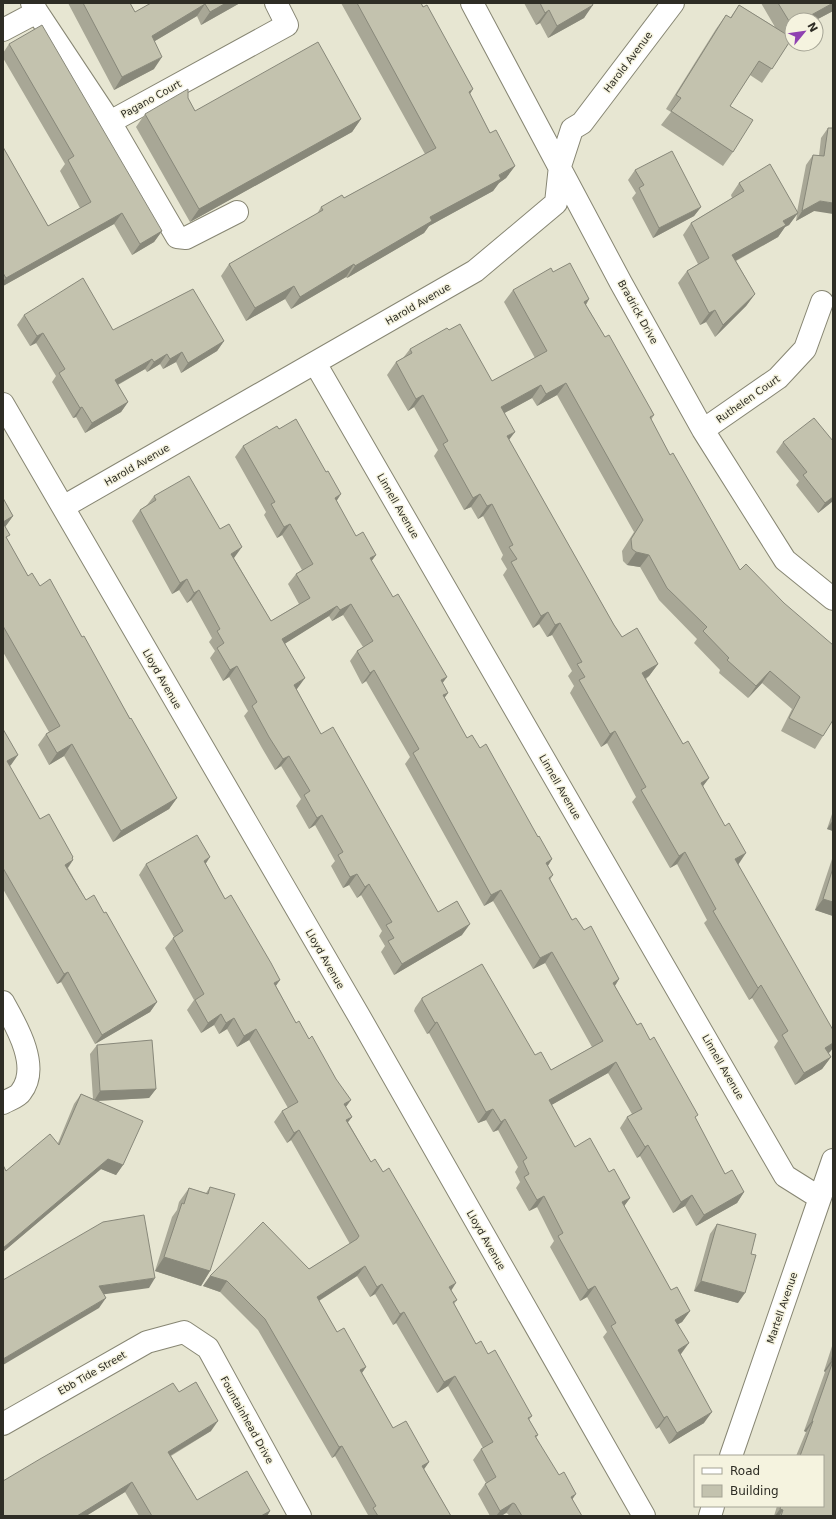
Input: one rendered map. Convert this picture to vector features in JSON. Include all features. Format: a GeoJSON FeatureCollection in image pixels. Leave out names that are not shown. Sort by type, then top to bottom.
{"type":"FeatureCollection","features":[{"type":"Feature","properties":{"kind":"street","name":"Pagano Court"},"geometry":{"type":"LineString","coordinates":[[3,30],[34,8],[110,122],[287,25],[276,3]]}},
{"type":"Feature","properties":{"kind":"street","name":"Bradrick Drive"},"geometry":{"type":"LineString","coordinates":[[472,3],[621,283],[703,430],[785,560],[833,599]]}},
{"type":"Feature","properties":{"kind":"street","name":"Harold Avenue"},"geometry":{"type":"LineString","coordinates":[[63,507],[475,271],[556,203],[560,166],[572,129],[582,123],[673,3]]}},
{"type":"Feature","properties":{"kind":"street"},"geometry":{"type":"LineString","coordinates":[[110,122],[177,237],[186,238],[237,212]]}},
{"type":"Feature","properties":{"kind":"street","name":"Ruthelen Court"},"geometry":{"type":"LineString","coordinates":[[703,430],[778,378],[805,349],[822,302]]}},
{"type":"Feature","properties":{"kind":"street","name":"Linnell Avenue"},"geometry":{"type":"LineString","coordinates":[[315,362],[785,1176],[820,1198]]}},
{"type":"Feature","properties":{"kind":"street","name":"Lloyd Avenue"},"geometry":{"type":"LineString","coordinates":[[3,404],[359,1016],[644,1516]]}},
{"type":"Feature","properties":{"kind":"street"},"geometry":{"type":"LineString","coordinates":[[3,1002],[28,1054],[27,1078],[21,1092],[3,1103]]}},
{"type":"Feature","properties":{"kind":"street","name":"Martell Avenue"},"geometry":{"type":"LineString","coordinates":[[731,1455],[833,1160]]}},
{"type":"Feature","properties":{"kind":"street","name":"Ebb Tide Street"},"geometry":{"type":"LineString","coordinates":[[3,1424],[147,1342],[184,1332]]}},
{"type":"Feature","properties":{"kind":"street","name":"Fountainhead Drive"},"geometry":{"type":"LineString","coordinates":[[184,1332],[208,1348],[300,1516]]}},
{"type":"Feature","properties":{"kind":"building"},"geometry":{"type":"Polygon","coordinates":[[[83,3],[130,3],[135,12],[151,3],[226,3],[210,12],[205,4],[152,36],[162,57],[122,77],[83,3]]]}},
{"type":"Feature","properties":{"kind":"building"},"geometry":{"type":"Polygon","coordinates":[[[357,3],[421,3],[423,7],[427,5],[473,89],[469,92],[490,133],[496,130],[515,166],[499,175],[501,179],[430,217],[432,221],[355,266],[354,264],[300,297],[294,286],[255,308],[229,264],[323,210],[321,207],[342,195],[344,198],[436,148],[357,3]]]}},
{"type":"Feature","properties":{"kind":"building"},"geometry":{"type":"Polygon","coordinates":[[[540,3],[592,3],[593,5],[557,26],[549,10],[545,13],[540,3]]]}},
{"type":"Feature","properties":{"kind":"building"},"geometry":{"type":"Polygon","coordinates":[[[778,3],[833,3],[817,12],[784,13],[778,3]]]}},
{"type":"Feature","properties":{"kind":"building"},"geometry":{"type":"Polygon","coordinates":[[[739,5],[784,33],[784,50],[772,69],[759,61],[730,106],[753,120],[733,152],[671,111],[681,98],[676,95],[726,15],[731,18],[739,5]]]}},
{"type":"Feature","properties":{"kind":"building"},"geometry":{"type":"Polygon","coordinates":[[[42,25],[162,231],[140,244],[122,213],[6,278],[3,273],[3,147],[48,226],[91,202],[68,160],[74,156],[9,44],[42,25]]]}},
{"type":"Feature","properties":{"kind":"building"},"geometry":{"type":"Polygon","coordinates":[[[318,42],[361,119],[199,209],[145,114],[188,89],[188,98],[195,111],[318,42]]]}},
{"type":"Feature","properties":{"kind":"building"},"geometry":{"type":"Polygon","coordinates":[[[828,128],[833,128],[833,203],[820,201],[802,211],[813,155],[824,156],[828,128]]]}},
{"type":"Feature","properties":{"kind":"building"},"geometry":{"type":"Polygon","coordinates":[[[672,151],[701,207],[659,228],[639,188],[644,185],[635,170],[672,151]]]}},
{"type":"Feature","properties":{"kind":"building"},"geometry":{"type":"Polygon","coordinates":[[[770,164],[798,213],[783,221],[786,225],[732,255],[755,294],[723,325],[715,310],[709,313],[687,271],[709,258],[691,223],[744,191],[739,183],[770,164]]]}},
{"type":"Feature","properties":{"kind":"building"},"geometry":{"type":"Polygon","coordinates":[[[570,263],[589,299],[584,302],[605,337],[609,335],[654,415],[650,417],[670,455],[673,453],[740,570],[746,564],[784,603],[833,645],[833,720],[823,736],[789,718],[800,697],[770,671],[756,686],[727,660],[729,658],[703,631],[707,627],[667,588],[649,555],[636,552],[632,549],[631,539],[643,520],[566,383],[546,394],[541,385],[501,407],[515,432],[507,436],[614,625],[622,637],[637,628],[658,664],[642,673],[683,744],[688,741],[709,778],[701,783],[725,826],[729,823],[746,853],[735,859],[833,1030],[833,1043],[825,1048],[831,1057],[804,1073],[782,1035],[788,1031],[761,985],[758,988],[713,911],[716,909],[685,852],[679,856],[641,790],[646,787],[615,731],[610,734],[579,680],[585,677],[577,664],[582,662],[560,623],[555,625],[548,612],[541,616],[511,562],[517,559],[509,547],[513,545],[492,504],[487,506],[480,494],[473,498],[443,444],[448,441],[423,395],[416,399],[396,362],[412,353],[410,349],[447,328],[449,330],[460,324],[492,381],[547,351],[513,290],[551,268],[553,272],[570,263]]]}},
{"type":"Feature","properties":{"kind":"building"},"geometry":{"type":"Polygon","coordinates":[[[83,278],[113,330],[193,289],[224,341],[188,363],[182,352],[170,359],[167,354],[154,362],[152,359],[115,380],[128,402],[92,423],[82,407],[80,408],[59,373],[65,369],[43,333],[37,336],[24,315],[83,278]]]}},
{"type":"Feature","properties":{"kind":"building"},"geometry":{"type":"Polygon","coordinates":[[[814,418],[833,441],[833,497],[825,503],[803,475],[807,472],[783,442],[814,418]]]}},
{"type":"Feature","properties":{"kind":"building"},"geometry":{"type":"Polygon","coordinates":[[[296,419],[326,472],[328,471],[341,494],[335,498],[356,536],[363,532],[376,555],[370,558],[393,597],[398,594],[447,677],[441,680],[448,693],[443,695],[467,738],[472,735],[480,748],[486,744],[552,859],[546,863],[553,875],[549,878],[572,920],[576,918],[584,930],[591,926],[619,979],[613,983],[637,1025],[641,1023],[650,1040],[654,1037],[698,1115],[695,1117],[725,1174],[732,1170],[744,1192],[704,1215],[692,1195],[681,1202],[648,1145],[645,1147],[627,1117],[642,1109],[616,1062],[549,1100],[575,1147],[590,1138],[609,1172],[614,1169],[630,1198],[622,1202],[671,1290],[677,1287],[690,1311],[675,1320],[689,1343],[678,1350],[712,1412],[677,1433],[667,1416],[664,1418],[611,1326],[616,1323],[595,1286],[588,1290],[558,1236],[563,1233],[544,1196],[537,1200],[524,1177],[529,1174],[523,1161],[527,1158],[505,1119],[501,1122],[493,1109],[486,1112],[437,1022],[435,1023],[422,1000],[422,998],[482,964],[535,1055],[541,1052],[551,1070],[603,1041],[552,952],[540,958],[501,890],[491,895],[413,753],[419,749],[374,670],[370,673],[357,651],[373,641],[351,604],[340,610],[337,606],[282,639],[305,678],[294,685],[321,734],[333,727],[438,912],[457,901],[470,924],[402,964],[388,941],[394,938],[386,925],[392,922],[369,884],[365,887],[357,874],[350,877],[338,855],[343,852],[322,815],[317,818],[304,795],[310,791],[289,756],[283,759],[269,737],[252,706],[257,702],[237,666],[230,670],[217,648],[224,643],[217,631],[220,629],[199,590],[194,593],[187,579],[180,583],[140,510],[156,500],[154,496],[189,476],[220,529],[229,524],[242,547],[231,554],[271,621],[310,598],[296,574],[313,564],[290,524],[284,527],[271,504],[275,502],[243,446],[277,426],[279,429],[296,419]]]}},
{"type":"Feature","properties":{"kind":"building"},"geometry":{"type":"Polygon","coordinates":[[[3,498],[13,516],[3,522],[3,498]]]}},
{"type":"Feature","properties":{"kind":"building"},"geometry":{"type":"Polygon","coordinates":[[[3,523],[10,535],[6,537],[28,576],[32,573],[40,586],[50,579],[82,637],[84,636],[130,719],[131,718],[177,798],[121,831],[72,744],[57,753],[46,734],[60,726],[3,626],[3,523]]]}},
{"type":"Feature","properties":{"kind":"building"},"geometry":{"type":"Polygon","coordinates":[[[3,729],[18,755],[7,761],[40,819],[49,814],[73,857],[73,860],[65,865],[86,900],[94,895],[104,913],[106,912],[157,1002],[102,1035],[68,972],[64,974],[3,868],[3,729]]]}},
{"type":"Feature","properties":{"kind":"building"},"geometry":{"type":"Polygon","coordinates":[[[197,835],[210,857],[204,861],[225,899],[231,895],[271,963],[280,980],[274,983],[296,1023],[299,1021],[309,1039],[312,1036],[336,1079],[351,1100],[344,1104],[352,1117],[346,1120],[371,1162],[375,1159],[383,1172],[389,1168],[456,1283],[449,1287],[457,1300],[453,1302],[476,1344],[481,1341],[488,1354],[495,1350],[532,1416],[528,1418],[538,1435],[535,1436],[559,1475],[564,1472],[576,1494],[571,1497],[582,1516],[522,1516],[513,1503],[500,1511],[485,1484],[496,1477],[481,1449],[493,1442],[455,1376],[444,1382],[404,1312],[400,1314],[382,1284],[377,1287],[365,1266],[317,1297],[337,1332],[344,1328],[366,1367],[360,1370],[393,1428],[406,1421],[429,1462],[422,1466],[451,1516],[378,1516],[373,1508],[376,1506],[342,1446],[339,1447],[265,1319],[227,1281],[210,1276],[263,1222],[309,1269],[357,1239],[359,1236],[299,1130],[294,1133],[282,1111],[298,1102],[256,1029],[244,1036],[234,1018],[226,1023],[221,1014],[208,1023],[195,1000],[204,994],[173,938],[183,931],[146,864],[197,835]]]}},
{"type":"Feature","properties":{"kind":"building"},"geometry":{"type":"Polygon","coordinates":[[[833,868],[833,902],[823,899],[833,868]]]}},
{"type":"Feature","properties":{"kind":"building"},"geometry":{"type":"Polygon","coordinates":[[[152,1040],[156,1089],[100,1091],[97,1045],[152,1040]]]}},
{"type":"Feature","properties":{"kind":"building"},"geometry":{"type":"Polygon","coordinates":[[[81,1094],[143,1121],[123,1165],[108,1159],[3,1248],[3,1165],[6,1171],[50,1134],[59,1145],[81,1094]]]}},
{"type":"Feature","properties":{"kind":"building"},"geometry":{"type":"Polygon","coordinates":[[[210,1187],[235,1194],[210,1271],[164,1257],[182,1203],[184,1204],[189,1188],[208,1194],[210,1187]]]}},
{"type":"Feature","properties":{"kind":"building"},"geometry":{"type":"Polygon","coordinates":[[[144,1215],[155,1278],[99,1286],[106,1298],[3,1359],[3,1280],[103,1222],[144,1215]]]}},
{"type":"Feature","properties":{"kind":"building"},"geometry":{"type":"Polygon","coordinates":[[[717,1224],[756,1234],[751,1254],[756,1255],[745,1293],[701,1281],[717,1224]]]}},
{"type":"Feature","properties":{"kind":"building"},"geometry":{"type":"Polygon","coordinates":[[[833,1361],[833,1516],[781,1516],[783,1510],[780,1509],[781,1507],[824,1507],[824,1455],[800,1455],[833,1361]]]}},
{"type":"Feature","properties":{"kind":"building"},"geometry":{"type":"Polygon","coordinates":[[[196,1382],[218,1421],[168,1452],[197,1500],[247,1471],[270,1511],[261,1516],[152,1516],[132,1482],[77,1516],[3,1516],[3,1481],[173,1383],[179,1392],[196,1382]]]}}]}
